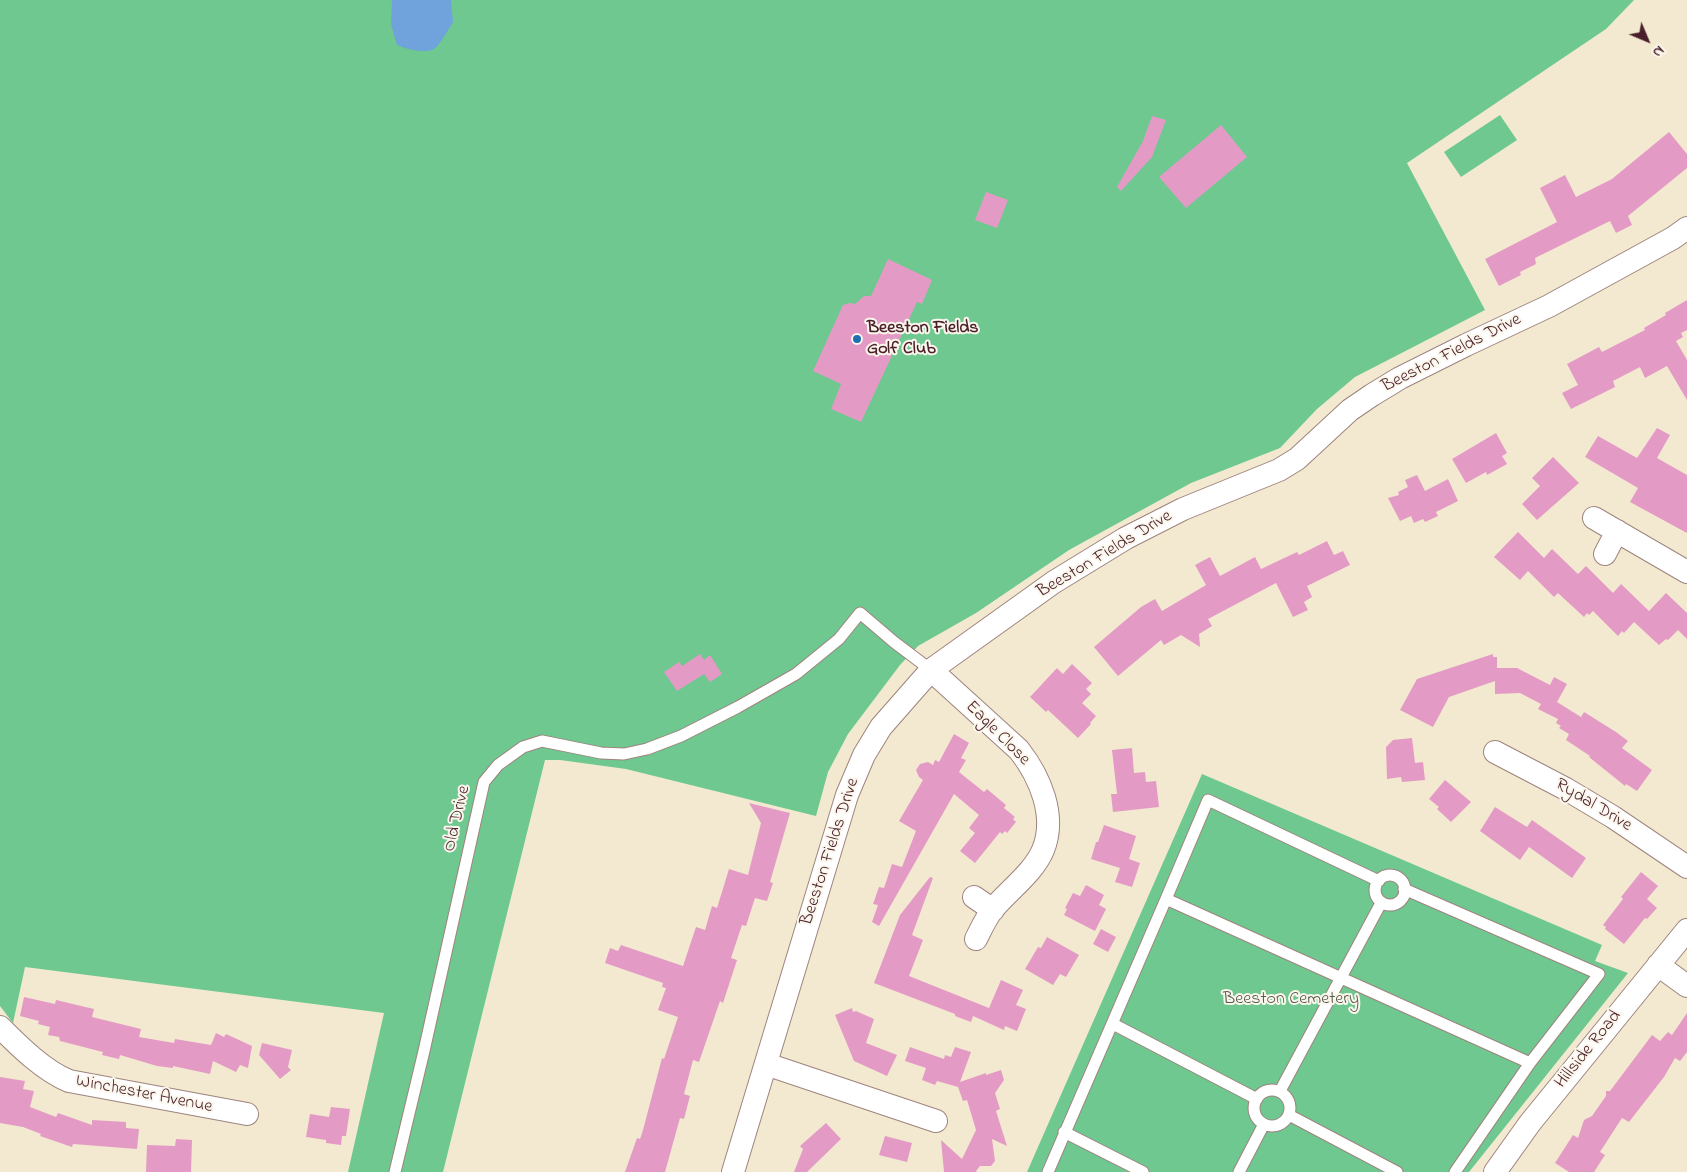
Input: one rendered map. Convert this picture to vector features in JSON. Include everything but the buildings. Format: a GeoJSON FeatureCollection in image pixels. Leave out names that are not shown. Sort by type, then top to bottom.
{"type":"FeatureCollection","features":[{"type":"Feature","properties":{"kind":"street","name":"Beeston Fields Drive"},"geometry":{"type":"LineString","coordinates":[[732,1172],[847,795],[864,755],[881,727],[931,670],[1054,582],[1126,538],[1183,509],[1279,470],[1297,459],[1350,410],[1372,394],[1466,345],[1549,306],[1673,238],[1687,228]]}},
{"type":"Feature","properties":{"kind":"street"},"geometry":{"type":"LineString","coordinates":[[1594,518],[1687,572]]}},
{"type":"Feature","properties":{"kind":"street"},"geometry":{"type":"LineString","coordinates":[[1605,554],[1617,531]]}},
{"type":"Feature","properties":{"kind":"street","name":"Eagle Close"},"geometry":{"type":"LineString","coordinates":[[931,670],[1019,750],[1031,765],[1046,802],[1048,830],[1042,851],[1028,872],[992,910],[976,939]]}},
{"type":"Feature","properties":{"kind":"street","name":"Rydal Drive"},"geometry":{"type":"LineString","coordinates":[[1495,752],[1566,789],[1613,817],[1687,867]]}},
{"type":"Feature","properties":{"kind":"street"},"geometry":{"type":"LineString","coordinates":[[974,896],[992,910]]}},
{"type":"Feature","properties":{"kind":"street","name":"Hillside Road"},"geometry":{"type":"LineString","coordinates":[[1495,1172],[1530,1123],[1687,930]]}},
{"type":"Feature","properties":{"kind":"street"},"geometry":{"type":"LineString","coordinates":[[1658,966],[1687,986]]}},
{"type":"Feature","properties":{"kind":"street","name":"Winchester Avenue"},"geometry":{"type":"LineString","coordinates":[[0,1028],[40,1062],[69,1081],[247,1114]]}},
{"type":"Feature","properties":{"kind":"street"},"geometry":{"type":"LineString","coordinates":[[766,1064],[936,1121]]}},
{"type":"Feature","properties":{"kind":"lane","name":"Old Drive"},"geometry":{"type":"LineString","coordinates":[[395,1172],[424,1051],[480,797],[484,782],[498,764],[523,747],[542,741],[600,753],[624,754],[647,749],[681,736],[738,707],[796,674],[839,639],[860,613],[931,670]]}},
{"type":"Feature","properties":{"kind":"lane"},"geometry":{"type":"LineString","coordinates":[[1048,1172],[1208,800],[1379,881]]}},
{"type":"Feature","properties":{"kind":"lane"},"geometry":{"type":"LineString","coordinates":[[1393,875],[1402,881],[1404,889],[1403,898],[1396,904],[1388,906],[1381,903],[1376,897],[1375,892],[1375,887],[1382,877],[1393,875]]}},
{"type":"Feature","properties":{"kind":"lane"},"geometry":{"type":"LineString","coordinates":[[1404,889],[1599,974],[1530,1063],[1455,1172]]}},
{"type":"Feature","properties":{"kind":"lane"},"geometry":{"type":"LineString","coordinates":[[1166,899],[1530,1063]]}},
{"type":"Feature","properties":{"kind":"lane"},"geometry":{"type":"LineString","coordinates":[[1280,1091],[1381,903]]}},
{"type":"Feature","properties":{"kind":"lane"},"geometry":{"type":"LineString","coordinates":[[1113,1024],[1257,1099]]}},
{"type":"Feature","properties":{"kind":"lane"},"geometry":{"type":"LineString","coordinates":[[1267,1090],[1280,1091],[1285,1094],[1291,1106],[1289,1115],[1282,1124],[1275,1126],[1264,1124],[1256,1117],[1254,1104],[1257,1099],[1261,1093],[1267,1090]]}},
{"type":"Feature","properties":{"kind":"lane"},"geometry":{"type":"LineString","coordinates":[[1289,1115],[1397,1172]]}},
{"type":"Feature","properties":{"kind":"lane"},"geometry":{"type":"LineString","coordinates":[[1239,1172],[1264,1124]]}},
{"type":"Feature","properties":{"kind":"lane"},"geometry":{"type":"LineString","coordinates":[[1064,1132],[1143,1172]]}},
{"type":"Feature","properties":{"kind":"green space"},"geometry":{"type":"Polygon","coordinates":[[[0,0],[1634,0],[1606,29],[1407,163],[1485,310],[1355,377],[1317,409],[1280,448],[1191,483],[1069,550],[976,613],[918,646],[900,665],[848,734],[828,772],[816,816],[626,769],[560,760],[545,760],[443,1172],[348,1172],[384,1013],[25,967],[13,1023],[0,1006],[0,0]]]}},
{"type":"Feature","properties":{"kind":"green space"},"geometry":{"type":"Polygon","coordinates":[[[1500,115],[1517,140],[1461,177],[1444,152],[1500,115]]]}},
{"type":"Feature","properties":{"kind":"green space","name":"Beeston Cemetery"},"geometry":{"type":"Polygon","coordinates":[[[1202,774],[1602,945],[1595,961],[1628,973],[1469,1172],[1027,1172],[1202,774]]]}},
{"type":"Feature","properties":{"kind":"water"},"geometry":{"type":"Polygon","coordinates":[[[392,0],[451,0],[453,22],[434,49],[421,51],[401,47],[397,45],[391,24],[392,0]]]}},
{"type":"Feature","properties":{"kind":"place","name":"Beeston Fields Golf Club"},"geometry":{"type":"Point","coordinates":[857,339]}}]}
